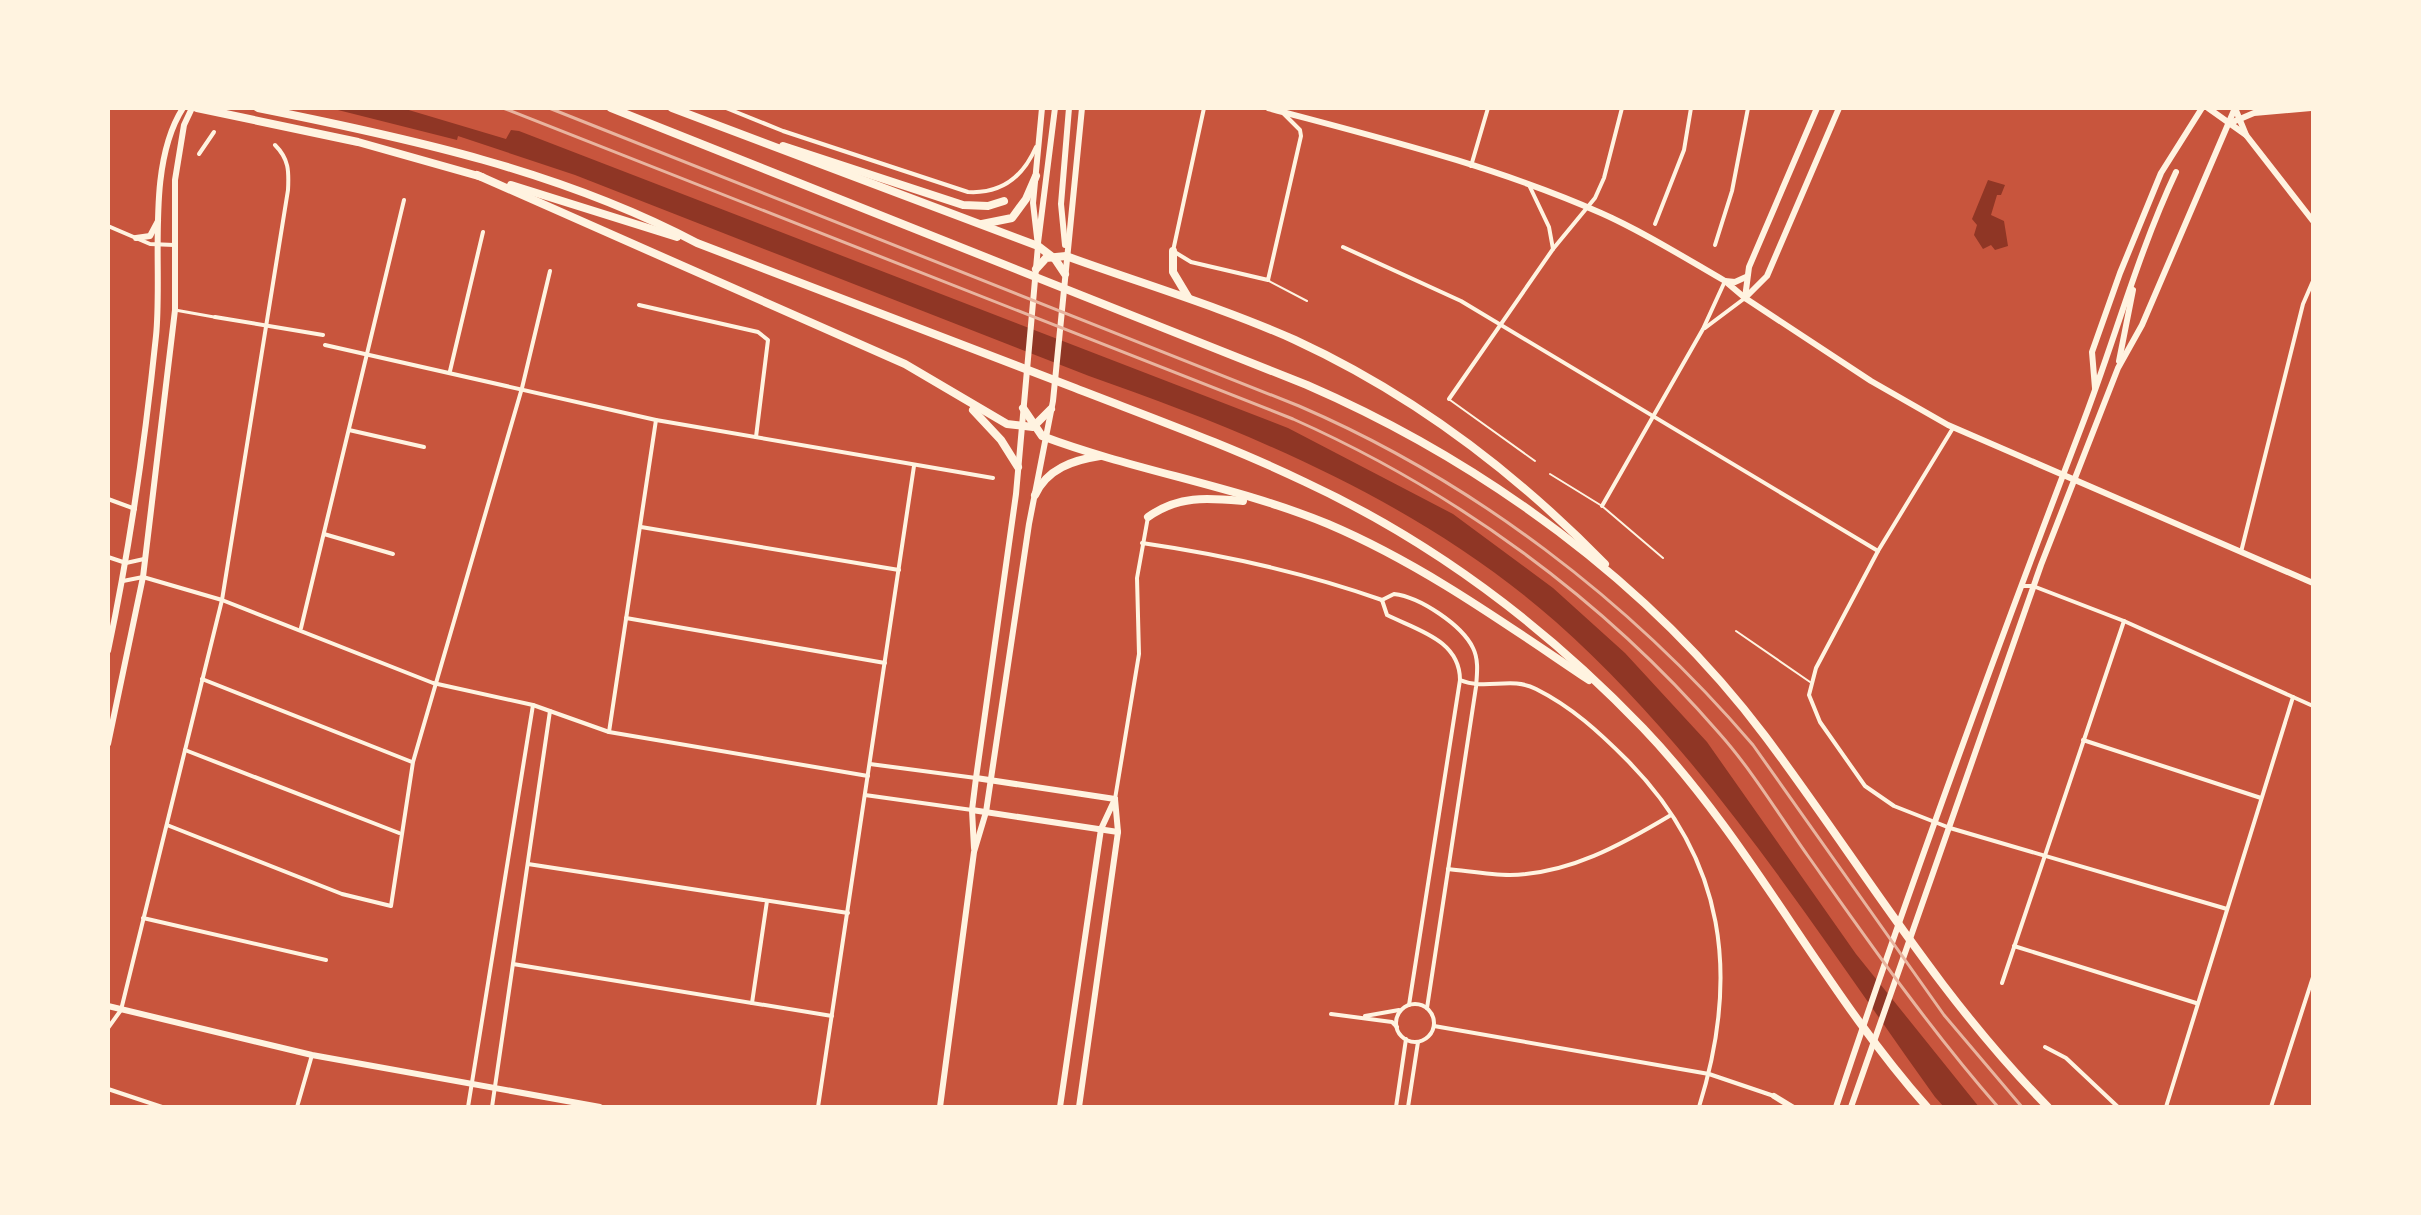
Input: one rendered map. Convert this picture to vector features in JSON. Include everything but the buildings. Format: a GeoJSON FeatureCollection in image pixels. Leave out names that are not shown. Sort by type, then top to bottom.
{"type":"FeatureCollection","features":[{"type":"Feature","properties":{"kind":"highway"},"geometry":{"type":"LineString","coordinates":[[258,108],[362,129],[505,166],[630,208],[697,243]]}},
{"type":"Feature","properties":{"kind":"highway"},"geometry":{"type":"LineString","coordinates":[[612,108],[1348,403],[1425,445],[1512,500],[1599,566],[1661,622]]}},
{"type":"Feature","properties":{"kind":"highway"},"geometry":{"type":"LineString","coordinates":[[672,108],[1038,246],[1051,256],[1065,274]]}},
{"type":"Feature","properties":{"kind":"highway"},"geometry":{"type":"LineString","coordinates":[[190,109],[358,142],[697,243],[1012,363],[1309,483],[1381,522],[1462,573],[1551,640],[1609,694],[1695,789],[1887,1059],[1927,1107]]}},
{"type":"Feature","properties":{"kind":"highway"},"geometry":{"type":"LineString","coordinates":[[732,130],[963,205],[988,206],[1004,201]]}},
{"type":"Feature","properties":{"kind":"highway"},"geometry":{"type":"LineString","coordinates":[[477,175],[905,364],[958,397],[1021,428],[1033,427],[1052,405]]}},
{"type":"Feature","properties":{"kind":"highway"},"geometry":{"type":"LineString","coordinates":[[971,222],[991,224],[1012,218],[1026,199],[1036,176]]}},
{"type":"Feature","properties":{"kind":"highway"},"geometry":{"type":"LineString","coordinates":[[1173,251],[1173,272],[1192,300]]}},
{"type":"Feature","properties":{"kind":"highway"},"geometry":{"type":"LineString","coordinates":[[1036,269],[1051,256],[1066,256],[1192,300],[1320,352],[1371,379],[1441,425],[1542,502],[1747,713],[1960,1008],[2048,1107]]}},
{"type":"Feature","properties":{"kind":"highway"},"geometry":{"type":"LineString","coordinates":[[958,397],[990,426],[1018,467]]}},
{"type":"Feature","properties":{"kind":"highway"},"geometry":{"type":"LineString","coordinates":[[1023,408],[1033,427],[1047,438],[1326,523],[1410,564],[1609,694]]}},
{"type":"Feature","properties":{"kind":"highway"},"geometry":{"type":"LineString","coordinates":[[1035,495],[1044,479],[1056,470],[1102,456]]}},
{"type":"Feature","properties":{"kind":"highway"},"geometry":{"type":"LineString","coordinates":[[1148,517],[1166,505],[1191,499],[1264,503]]}},
{"type":"Feature","properties":{"kind":"street"},"geometry":{"type":"LineString","coordinates":[[726,108],[783,131],[968,192],[996,190],[1021,171],[1039,140]]}},
{"type":"Feature","properties":{"kind":"street"},"geometry":{"type":"LineString","coordinates":[[1038,246],[1034,217],[1042,108]]}},
{"type":"Feature","properties":{"kind":"street"},"geometry":{"type":"LineString","coordinates":[[974,852],[972,810],[1018,467],[1038,246],[1055,108]]}},
{"type":"Feature","properties":{"kind":"street"},"geometry":{"type":"LineString","coordinates":[[1066,256],[1061,204],[1069,108]]}},
{"type":"Feature","properties":{"kind":"street"},"geometry":{"type":"LineString","coordinates":[[940,1107],[974,852],[986,812],[1052,405],[1082,108]]}},
{"type":"Feature","properties":{"kind":"street"},"geometry":{"type":"LineString","coordinates":[[1204,108],[1173,251],[1191,262],[1268,280],[1301,136],[1300,130],[1283,112]]}},
{"type":"Feature","properties":{"kind":"street"},"geometry":{"type":"LineString","coordinates":[[1268,108],[1346,126],[1528,184],[1588,207],[1725,281],[1745,298],[1871,381],[1953,428],[2313,583]]}},
{"type":"Feature","properties":{"kind":"street"},"geometry":{"type":"LineString","coordinates":[[1471,166],[1488,108]]}},
{"type":"Feature","properties":{"kind":"street"},"geometry":{"type":"LineString","coordinates":[[1449,399],[1553,249],[1588,207],[1604,178],[1622,108]]}},
{"type":"Feature","properties":{"kind":"street"},"geometry":{"type":"LineString","coordinates":[[1655,224],[1684,150],[1691,108]]}},
{"type":"Feature","properties":{"kind":"street"},"geometry":{"type":"LineString","coordinates":[[1715,245],[1732,191],[1748,108]]}},
{"type":"Feature","properties":{"kind":"street"},"geometry":{"type":"LineString","coordinates":[[1745,298],[1746,277],[1817,108]]}},
{"type":"Feature","properties":{"kind":"street"},"geometry":{"type":"LineString","coordinates":[[1703,329],[1745,298],[1767,276],[1839,108]]}},
{"type":"Feature","properties":{"kind":"street"},"geometry":{"type":"LineString","coordinates":[[2095,391],[2092,352],[2113,293],[2161,173],[2202,108]]}},
{"type":"Feature","properties":{"kind":"street"},"geometry":{"type":"LineString","coordinates":[[2208,108],[2246,135]]}},
{"type":"Feature","properties":{"kind":"street"},"geometry":{"type":"LineString","coordinates":[[1851,1107],[2033,586],[2118,368],[2142,325],[2235,108]]}},
{"type":"Feature","properties":{"kind":"street"},"geometry":{"type":"LineString","coordinates":[[2235,108],[2246,135],[2313,221]]}},
{"type":"Feature","properties":{"kind":"street"},"geometry":{"type":"LineString","coordinates":[[2228,124],[2274,109],[2311,108]]}},
{"type":"Feature","properties":{"kind":"street"},"geometry":{"type":"LineString","coordinates":[[108,651],[135,509],[155,339],[165,152],[178,116],[190,109]]}},
{"type":"Feature","properties":{"kind":"street"},"geometry":{"type":"LineString","coordinates":[[108,744],[143,577],[175,310],[175,180],[190,109]]}},
{"type":"Feature","properties":{"kind":"street"},"geometry":{"type":"LineString","coordinates":[[199,154],[214,132]]}},
{"type":"Feature","properties":{"kind":"street"},"geometry":{"type":"LineString","coordinates":[[108,1028],[121,1010],[222,600],[289,178],[285,155],[275,145]]}},
{"type":"Feature","properties":{"kind":"street"},"geometry":{"type":"LineString","coordinates":[[1836,1106],[2017,589],[2095,391],[2137,266],[2176,172]]}},
{"type":"Feature","properties":{"kind":"street"},"geometry":{"type":"LineString","coordinates":[[1528,184],[1549,227],[1553,249]]}},
{"type":"Feature","properties":{"kind":"street"},"geometry":{"type":"LineString","coordinates":[[301,628],[404,200]]}},
{"type":"Feature","properties":{"kind":"street"},"geometry":{"type":"LineString","coordinates":[[136,238],[150,236],[160,217]]}},
{"type":"Feature","properties":{"kind":"street"},"geometry":{"type":"LineString","coordinates":[[108,226],[160,245],[176,244]]}},
{"type":"Feature","properties":{"kind":"street"},"geometry":{"type":"LineString","coordinates":[[450,371],[483,232]]}},
{"type":"Feature","properties":{"kind":"street"},"geometry":{"type":"LineString","coordinates":[[1343,247],[1461,301],[1878,551]]}},
{"type":"Feature","properties":{"kind":"street"},"geometry":{"type":"LineString","coordinates":[[2118,368],[2137,266]]}},
{"type":"Feature","properties":{"kind":"street"},"geometry":{"type":"LineString","coordinates":[[167,825],[342,894],[391,906],[413,762],[433,683],[522,388],[550,271]]}},
{"type":"Feature","properties":{"kind":"street"},"geometry":{"type":"LineString","coordinates":[[1725,281],[1735,282],[1746,277]]}},
{"type":"Feature","properties":{"kind":"street"},"geometry":{"type":"LineString","coordinates":[[1602,506],[1703,329],[1725,281]]}},
{"type":"Feature","properties":{"kind":"street"},"geometry":{"type":"LineString","coordinates":[[2240,553],[2303,304],[2313,281]]}},
{"type":"Feature","properties":{"kind":"street"},"geometry":{"type":"LineString","coordinates":[[639,305],[758,332],[768,340],[756,437]]}},
{"type":"Feature","properties":{"kind":"street"},"geometry":{"type":"LineString","coordinates":[[175,310],[323,335]]}},
{"type":"Feature","properties":{"kind":"street"},"geometry":{"type":"LineString","coordinates":[[325,345],[656,420],[993,478]]}},
{"type":"Feature","properties":{"kind":"street"},"geometry":{"type":"LineString","coordinates":[[609,732],[656,420]]}},
{"type":"Feature","properties":{"kind":"street"},"geometry":{"type":"LineString","coordinates":[[1953,428],[1878,551],[1810,682],[1809,695],[1820,722],[1865,786],[1894,806],[1950,828],[2227,909]]}},
{"type":"Feature","properties":{"kind":"street"},"geometry":{"type":"LineString","coordinates":[[349,430],[424,447]]}},
{"type":"Feature","properties":{"kind":"street"},"geometry":{"type":"LineString","coordinates":[[818,1107],[914,466]]}},
{"type":"Feature","properties":{"kind":"street"},"geometry":{"type":"LineString","coordinates":[[108,499],[135,509]]}},
{"type":"Feature","properties":{"kind":"street"},"geometry":{"type":"LineString","coordinates":[[1079,1107],[1118,832],[1115,799],[1139,654],[1137,600],[1142,543],[1148,517]]}},
{"type":"Feature","properties":{"kind":"street"},"geometry":{"type":"LineString","coordinates":[[640,527],[899,570]]}},
{"type":"Feature","properties":{"kind":"street"},"geometry":{"type":"LineString","coordinates":[[324,534],[393,554]]}},
{"type":"Feature","properties":{"kind":"street"},"geometry":{"type":"LineString","coordinates":[[1142,543],[1221,554],[1314,576],[1382,600]]}},
{"type":"Feature","properties":{"kind":"street"},"geometry":{"type":"LineString","coordinates":[[108,557],[126,563],[145,559]]}},
{"type":"Feature","properties":{"kind":"street"},"geometry":{"type":"LineString","coordinates":[[123,581],[143,577],[222,600],[301,628],[433,683],[533,705],[609,732],[868,776]]}},
{"type":"Feature","properties":{"kind":"street"},"geometry":{"type":"LineString","coordinates":[[2017,589],[2033,586],[2124,621],[2313,706]]}},
{"type":"Feature","properties":{"kind":"street"},"geometry":{"type":"LineString","coordinates":[[1331,1014],[1392,1022],[1406,1039],[1418,1041],[1429,1036],[1434,1026],[1427,1008],[1476,687],[1475,652],[1463,633],[1405,596],[1390,594],[1382,600]]}},
{"type":"Feature","properties":{"kind":"street"},"geometry":{"type":"LineString","coordinates":[[1382,600],[1387,615],[1453,651],[1460,667],[1409,1005]]}},
{"type":"Feature","properties":{"kind":"street"},"geometry":{"type":"LineString","coordinates":[[626,618],[885,663]]}},
{"type":"Feature","properties":{"kind":"street"},"geometry":{"type":"LineString","coordinates":[[2002,983],[2124,621]]}},
{"type":"Feature","properties":{"kind":"street"},"geometry":{"type":"LineString","coordinates":[[202,679],[413,762]]}},
{"type":"Feature","properties":{"kind":"street"},"geometry":{"type":"LineString","coordinates":[[1460,680],[1476,687],[1524,684],[1594,726],[1649,782],[1699,860],[1717,922],[1722,988],[1709,1074],[1699,1107]]}},
{"type":"Feature","properties":{"kind":"street"},"geometry":{"type":"LineString","coordinates":[[2166,1107],[2293,697]]}},
{"type":"Feature","properties":{"kind":"street"},"geometry":{"type":"LineString","coordinates":[[468,1107],[533,705]]}},
{"type":"Feature","properties":{"kind":"street"},"geometry":{"type":"LineString","coordinates":[[492,1107],[550,711]]}},
{"type":"Feature","properties":{"kind":"street"},"geometry":{"type":"LineString","coordinates":[[2083,740],[2261,798]]}},
{"type":"Feature","properties":{"kind":"street"},"geometry":{"type":"LineString","coordinates":[[185,750],[400,833]]}},
{"type":"Feature","properties":{"kind":"street"},"geometry":{"type":"LineString","coordinates":[[870,764],[1115,799]]}},
{"type":"Feature","properties":{"kind":"street"},"geometry":{"type":"LineString","coordinates":[[865,795],[1118,832]]}},
{"type":"Feature","properties":{"kind":"street"},"geometry":{"type":"LineString","coordinates":[[1060,1107],[1101,829],[1115,799]]}},
{"type":"Feature","properties":{"kind":"street"},"geometry":{"type":"LineString","coordinates":[[1448,869],[1508,875],[1539,873],[1617,848],[1671,815]]}},
{"type":"Feature","properties":{"kind":"street"},"geometry":{"type":"LineString","coordinates":[[528,864],[848,913]]}},
{"type":"Feature","properties":{"kind":"street"},"geometry":{"type":"LineString","coordinates":[[752,1003],[767,901]]}},
{"type":"Feature","properties":{"kind":"street"},"geometry":{"type":"LineString","coordinates":[[143,918],[326,960]]}},
{"type":"Feature","properties":{"kind":"street"},"geometry":{"type":"LineString","coordinates":[[2014,946],[2196,1003]]}},
{"type":"Feature","properties":{"kind":"street"},"geometry":{"type":"LineString","coordinates":[[513,964],[832,1016]]}},
{"type":"Feature","properties":{"kind":"street"},"geometry":{"type":"LineString","coordinates":[[2271,1107],[2313,977]]}},
{"type":"Feature","properties":{"kind":"street"},"geometry":{"type":"LineString","coordinates":[[1354,1016],[1402,1010],[1409,1005],[1427,1008]]}},
{"type":"Feature","properties":{"kind":"street"},"geometry":{"type":"LineString","coordinates":[[108,1008],[312,1055],[600,1107]]}},
{"type":"Feature","properties":{"kind":"street"},"geometry":{"type":"LineString","coordinates":[[1397,1027],[1402,1010]]}},
{"type":"Feature","properties":{"kind":"street"},"geometry":{"type":"LineString","coordinates":[[1434,1026],[1709,1074],[1774,1096],[1792,1107]]}},
{"type":"Feature","properties":{"kind":"street"},"geometry":{"type":"LineString","coordinates":[[1396,1107],[1406,1039]]}},
{"type":"Feature","properties":{"kind":"street"},"geometry":{"type":"LineString","coordinates":[[1408,1107],[1418,1041]]}},
{"type":"Feature","properties":{"kind":"street"},"geometry":{"type":"LineString","coordinates":[[2045,1047],[2066,1058],[2118,1107]]}},
{"type":"Feature","properties":{"kind":"street"},"geometry":{"type":"LineString","coordinates":[[297,1107],[312,1055]]}},
{"type":"Feature","properties":{"kind":"street"},"geometry":{"type":"LineString","coordinates":[[108,1089],[162,1107]]}},
{"type":"Feature","properties":{"kind":"street"},"geometry":{"type":"LineString","coordinates":[[1774,1096],[1783,1107]]}},
{"type":"Feature","properties":{"kind":"lane"},"geometry":{"type":"LineString","coordinates":[[1268,280],[1307,301]]}},
{"type":"Feature","properties":{"kind":"lane"},"geometry":{"type":"LineString","coordinates":[[1449,399],[1535,461]]}},
{"type":"Feature","properties":{"kind":"lane"},"geometry":{"type":"LineString","coordinates":[[1550,474],[1602,506],[1663,558]]}},
{"type":"Feature","properties":{"kind":"lane"},"geometry":{"type":"LineString","coordinates":[[1736,631],[1810,682]]}},
{"type":"Feature","properties":{"kind":"shaded area"},"geometry":{"type":"Polygon","coordinates":[[[330,108],[402,108],[506,139],[511,130],[519,131],[1288,428],[1453,514],[1553,588],[1625,653],[1707,742],[1856,954],[1979,1107],[1944,1107],[1935,1097],[1759,849],[1663,730],[1611,674],[1556,622],[1450,542],[1334,476],[1213,422],[575,175],[458,136],[457,140],[330,108]]]}},
{"type":"Feature","properties":{"kind":"shaded area"},"geometry":{"type":"Polygon","coordinates":[[[1988,180],[2005,185],[2001,195],[1997,195],[1991,215],[2004,221],[2008,246],[1995,250],[1991,245],[1983,249],[1974,235],[1977,225],[1972,219],[1988,180]]]}},
{"type":"Feature","properties":{"kind":"railway"},"geometry":{"type":"LineString","coordinates":[[503,108],[1293,419],[1412,480],[1468,515],[1576,594],[1674,684],[1719,733],[1754,777],[1900,984],[1998,1107]]}},
{"type":"Feature","properties":{"kind":"railway"},"geometry":{"type":"LineString","coordinates":[[549,108],[1299,406],[1426,470],[1487,508],[1601,594],[1655,642],[1753,745],[1944,1015],[2022,1107]]}}]}
